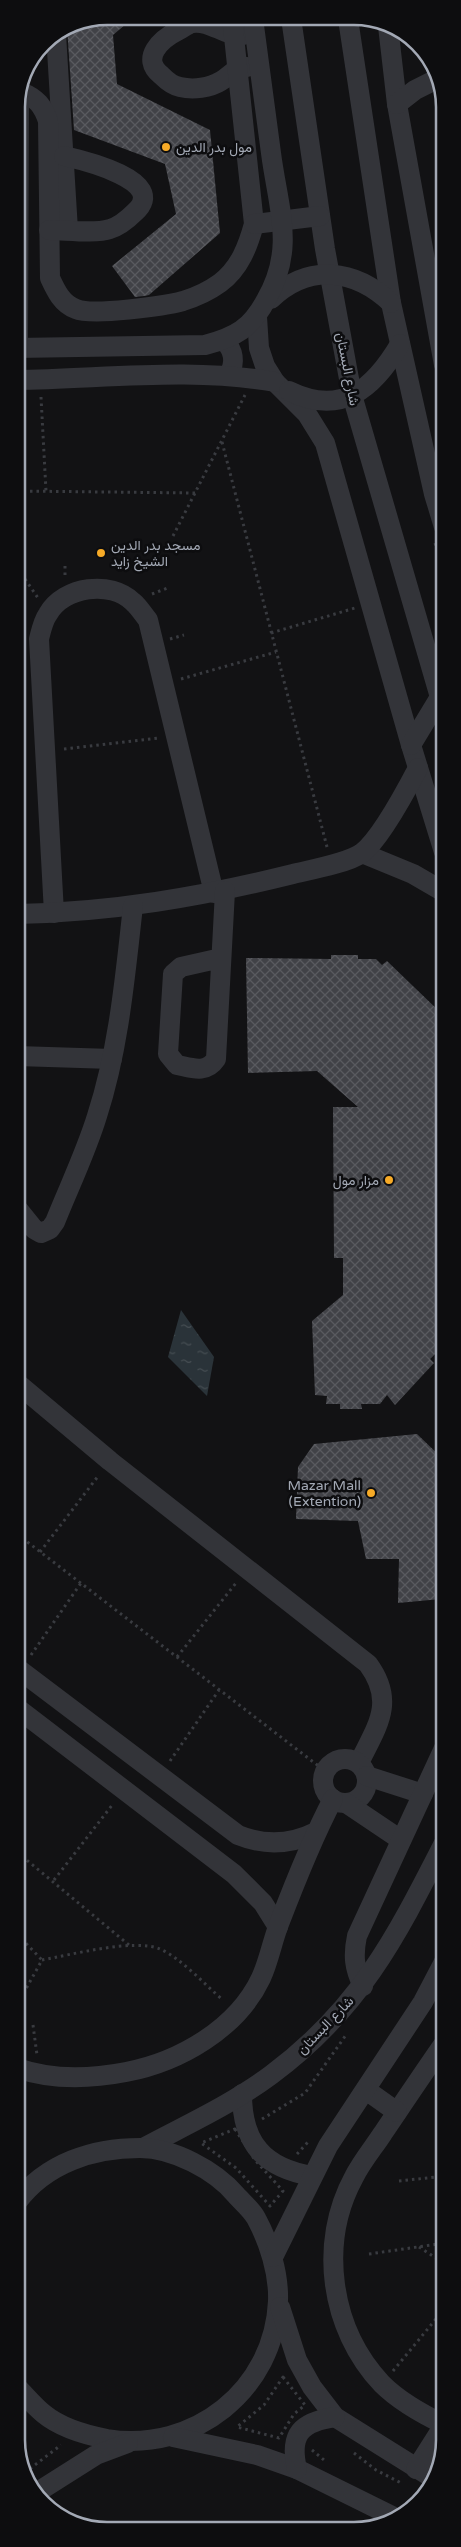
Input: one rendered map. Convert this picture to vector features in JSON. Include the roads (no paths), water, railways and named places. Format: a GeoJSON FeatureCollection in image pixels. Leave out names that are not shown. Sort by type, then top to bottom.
{"type":"FeatureCollection","features":[{"type":"Feature","properties":{"kind":"street"},"geometry":{"type":"LineString","coordinates":[[189,25],[160,43],[153,52],[151,62],[156,71],[180,87],[208,87],[222,80],[237,68],[259,65]]}},
{"type":"Feature","properties":{"kind":"street"},"geometry":{"type":"LineString","coordinates":[[212,25],[233,27],[254,25],[275,184],[282,220],[283,251],[278,281],[261,311],[259,348],[265,366],[280,386],[308,414],[325,443],[370,604],[436,826]]}},
{"type":"Feature","properties":{"kind":"street","name":"شارع البستان"},"geometry":{"type":"LineString","coordinates":[[292,25],[320,216],[352,395],[436,683]]}},
{"type":"Feature","properties":{"kind":"street"},"geometry":{"type":"LineString","coordinates":[[349,25],[391,303],[436,494]]}},
{"type":"Feature","properties":{"kind":"street"},"geometry":{"type":"LineString","coordinates":[[57,43],[64,156],[58,230],[50,278],[59,297],[76,310],[98,312],[181,301],[203,294],[222,282],[237,266],[248,246],[254,224],[233,27]]}},
{"type":"Feature","properties":{"kind":"street"},"geometry":{"type":"LineString","coordinates":[[389,33],[397,104],[436,321]]}},
{"type":"Feature","properties":{"kind":"street"},"geometry":{"type":"LineString","coordinates":[[397,104],[415,90],[432,82]]}},
{"type":"Feature","properties":{"kind":"street"},"geometry":{"type":"LineString","coordinates":[[26,95],[33,97],[43,108],[48,122],[58,230]]}},
{"type":"Feature","properties":{"kind":"street"},"geometry":{"type":"LineString","coordinates":[[58,230],[108,230],[128,220],[140,208],[143,201],[142,192],[136,183],[96,164],[64,156]]}},
{"type":"Feature","properties":{"kind":"street"},"geometry":{"type":"LineString","coordinates":[[254,224],[320,216]]}},
{"type":"Feature","properties":{"kind":"street"},"geometry":{"type":"LineString","coordinates":[[25,348],[205,346],[240,332],[291,284],[310,276],[330,274],[364,282],[391,303]]}},
{"type":"Feature","properties":{"kind":"street"},"geometry":{"type":"LineString","coordinates":[[224,340],[233,353],[234,360],[230,375]]}},
{"type":"Feature","properties":{"kind":"street"},"geometry":{"type":"LineString","coordinates":[[25,380],[185,374],[230,375],[253,378],[280,386],[300,397],[335,400],[352,395],[367,387],[380,375],[400,344]]}},
{"type":"Feature","properties":{"kind":"street"},"geometry":{"type":"LineString","coordinates":[[54,913],[39,640],[48,613],[65,596],[91,588],[118,592],[133,601],[148,620],[219,892],[221,958],[216,1059],[211,1067],[204,1070],[177,1066],[168,1054],[174,974],[181,967],[221,958]]}},
{"type":"Feature","properties":{"kind":"street"},"geometry":{"type":"LineString","coordinates":[[411,745],[436,712]]}},
{"type":"Feature","properties":{"kind":"street"},"geometry":{"type":"LineString","coordinates":[[25,914],[132,906],[219,892],[332,864],[362,853],[393,812],[418,768]]}},
{"type":"Feature","properties":{"kind":"street"},"geometry":{"type":"LineString","coordinates":[[362,853],[414,874],[436,887]]}},
{"type":"Feature","properties":{"kind":"street"},"geometry":{"type":"LineString","coordinates":[[25,1218],[34,1229],[42,1233],[50,1229],[55,1222],[97,1117],[112,1059],[122,1004],[132,906]]}},
{"type":"Feature","properties":{"kind":"street"},"geometry":{"type":"LineString","coordinates":[[25,1056],[112,1059]]}},
{"type":"Feature","properties":{"kind":"street"},"geometry":{"type":"LineString","coordinates":[[25,1390],[110,1461],[368,1664],[382,1689],[383,1703],[381,1718],[363,1770],[367,1786],[363,1794],[355,1800],[340,1801],[316,1832],[278,1927],[271,1954],[260,1980],[237,2012],[204,2041],[179,2054],[141,2069],[101,2077],[60,2077],[25,2070]]}},
{"type":"Feature","properties":{"kind":"street"},"geometry":{"type":"LineString","coordinates":[[25,1674],[238,1835],[264,1843],[291,1842],[316,1832]]}},
{"type":"Feature","properties":{"kind":"street"},"geometry":{"type":"LineString","coordinates":[[25,1714],[244,1882],[263,1903],[278,1927]]}},
{"type":"Feature","properties":{"kind":"street"},"geometry":{"type":"LineString","coordinates":[[57,1738],[78,1714]]}},
{"type":"Feature","properties":{"kind":"street"},"geometry":{"type":"LineString","coordinates":[[401,1840],[340,1801],[323,1784],[325,1771],[331,1763],[340,1759],[350,1759],[363,1770],[423,1794]]}},
{"type":"Feature","properties":{"kind":"street"},"geometry":{"type":"LineString","coordinates":[[363,1986],[355,1970],[353,1952],[357,1936],[436,1767]]}},
{"type":"Feature","properties":{"kind":"street","name":"شارع البستان"},"geometry":{"type":"LineString","coordinates":[[143,2148],[242,2094],[300,2052],[333,2021],[363,1986],[390,1946],[436,1857]]}},
{"type":"Feature","properties":{"kind":"street"},"geometry":{"type":"LineString","coordinates":[[273,2257],[328,2146],[423,2002],[436,1966]]}},
{"type":"Feature","properties":{"kind":"street"},"geometry":{"type":"LineString","coordinates":[[436,2055],[354,2177],[340,2211],[333,2247],[334,2285],[343,2321],[359,2354],[382,2384],[411,2408],[436,2420]]}},
{"type":"Feature","properties":{"kind":"street"},"geometry":{"type":"LineString","coordinates":[[366,2090],[397,2112]]}},
{"type":"Feature","properties":{"kind":"street"},"geometry":{"type":"LineString","coordinates":[[242,2094],[242,2114],[248,2134],[258,2151],[273,2164],[292,2173],[312,2176]]}},
{"type":"Feature","properties":{"kind":"street"},"geometry":{"type":"LineString","coordinates":[[25,2190],[50,2171],[79,2156],[111,2149],[143,2148],[187,2159],[225,2182],[255,2216],[273,2257],[278,2300],[297,2360],[312,2387],[335,2417],[423,2473],[435,2446]]}},
{"type":"Feature","properties":{"kind":"street"},"geometry":{"type":"LineString","coordinates":[[42,2489],[96,2455],[130,2443],[173,2436],[206,2422],[235,2399],[258,2370],[272,2336],[278,2300]]}},
{"type":"Feature","properties":{"kind":"street"},"geometry":{"type":"LineString","coordinates":[[25,2396],[45,2415],[86,2435],[130,2443]]}},
{"type":"Feature","properties":{"kind":"street"},"geometry":{"type":"LineString","coordinates":[[297,2469],[293,2451],[299,2432],[314,2420],[335,2417]]}},
{"type":"Feature","properties":{"kind":"street"},"geometry":{"type":"LineString","coordinates":[[173,2436],[256,2455],[297,2469],[388,2514]]}},
{"type":"Feature","properties":{"kind":"water"},"geometry":{"type":"Polygon","coordinates":[[[181,1310],[214,1357],[207,1396],[168,1357],[181,1310]]]}},
{"type":"Feature","properties":{"kind":"place","name":"مول بدر الدين"},"geometry":{"type":"Point","coordinates":[166,147]}},
{"type":"Feature","properties":{"kind":"place","name":"مسجد بدر الدين الشيخ زايد"},"geometry":{"type":"Point","coordinates":[101,553]}},
{"type":"Feature","properties":{"kind":"place","name":"مزار مول"},"geometry":{"type":"Point","coordinates":[389,1180]}},
{"type":"Feature","properties":{"kind":"place","name":"Mazar Mall (Extention)"},"geometry":{"type":"Point","coordinates":[371,1493]}}]}
